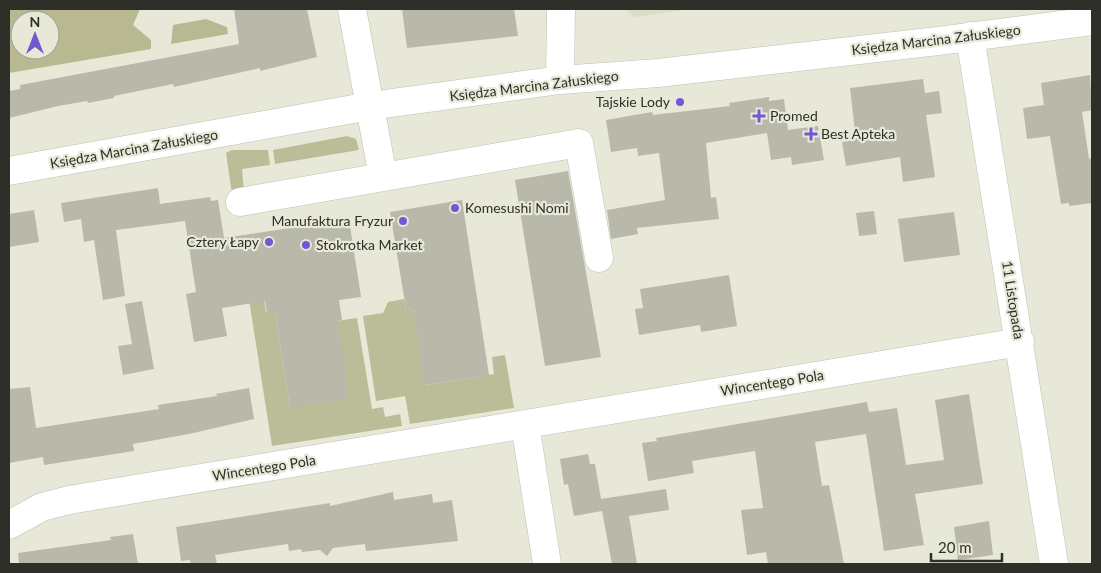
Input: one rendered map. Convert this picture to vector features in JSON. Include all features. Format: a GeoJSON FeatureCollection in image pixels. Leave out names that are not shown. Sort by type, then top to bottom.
{"type":"FeatureCollection","features":[{"type":"Feature","properties":{"kind":"street"},"geometry":{"type":"LineString","coordinates":[[352,9],[383,177]]}},
{"type":"Feature","properties":{"kind":"street"},"geometry":{"type":"LineString","coordinates":[[560,80],[561,9]]}},
{"type":"Feature","properties":{"kind":"street","name":"Księdza Marcina Załuskiego"},"geometry":{"type":"LineString","coordinates":[[9,171],[370,106],[560,80],[658,73],[1092,21]]}},
{"type":"Feature","properties":{"kind":"street","name":"11 Listopada"},"geometry":{"type":"LineString","coordinates":[[970,36],[1054,564]]}},
{"type":"Feature","properties":{"kind":"street"},"geometry":{"type":"LineString","coordinates":[[240,202],[579,142],[598,258]]}},
{"type":"Feature","properties":{"kind":"street","name":"Wincentego Pola"},"geometry":{"type":"LineString","coordinates":[[9,525],[42,507],[69,500],[1020,342]]}},
{"type":"Feature","properties":{"kind":"street"},"geometry":{"type":"LineString","coordinates":[[524,424],[547,564]]}},
{"type":"Feature","properties":{"kind":"shaded area"},"geometry":{"type":"Polygon","coordinates":[[[624,9],[690,9],[636,17],[624,9]]]}},
{"type":"Feature","properties":{"kind":"shaded area"},"geometry":{"type":"Polygon","coordinates":[[[347,136],[356,139],[359,150],[275,164],[273,150],[347,136]]]}},
{"type":"Feature","properties":{"kind":"shaded area"},"geometry":{"type":"Polygon","coordinates":[[[232,150],[268,150],[270,165],[242,169],[244,192],[232,194],[226,153],[232,150]]]}},
{"type":"Feature","properties":{"kind":"shaded area"},"geometry":{"type":"Polygon","coordinates":[[[254,234],[266,312],[275,312],[290,407],[337,321],[357,318],[372,409],[383,407],[385,417],[400,414],[402,426],[272,446],[239,236],[254,234]]]}},
{"type":"Feature","properties":{"kind":"shaded area"},"geometry":{"type":"Polygon","coordinates":[[[404,299],[406,309],[413,308],[426,385],[494,374],[492,357],[505,355],[514,408],[410,424],[405,396],[376,401],[363,316],[383,313],[388,302],[404,299]]]}},
{"type":"Feature","properties":{"kind":"green space"},"geometry":{"type":"Polygon","coordinates":[[[9,9],[140,9],[133,25],[151,40],[151,49],[9,73],[9,9]]]}},
{"type":"Feature","properties":{"kind":"green space"},"geometry":{"type":"Polygon","coordinates":[[[206,19],[227,27],[228,34],[171,44],[173,25],[206,19]]]}},
{"type":"Feature","properties":{"kind":"building"},"geometry":{"type":"Polygon","coordinates":[[[234,9],[307,9],[317,57],[260,71],[260,68],[174,87],[173,84],[88,103],[87,101],[58,106],[9,118],[9,91],[20,89],[20,85],[239,44],[234,9]]]}},
{"type":"Feature","properties":{"kind":"building"},"geometry":{"type":"Polygon","coordinates":[[[402,9],[514,9],[518,36],[407,48],[402,9]]]}},
{"type":"Feature","properties":{"kind":"building"},"geometry":{"type":"Polygon","coordinates":[[[1090,75],[1092,110],[1082,112],[1089,159],[1092,158],[1092,203],[1069,206],[1069,203],[1061,204],[1050,136],[1027,139],[1023,108],[1044,105],[1041,83],[1090,75]]]}},
{"type":"Feature","properties":{"kind":"building"},"geometry":{"type":"Polygon","coordinates":[[[923,79],[925,93],[939,91],[942,113],[926,115],[935,177],[903,182],[900,157],[846,166],[842,142],[856,140],[850,88],[923,79]]]}},
{"type":"Feature","properties":{"kind":"building"},"geometry":{"type":"Polygon","coordinates":[[[769,97],[769,101],[784,99],[788,130],[818,126],[824,160],[792,165],[791,157],[771,160],[767,133],[706,143],[711,198],[716,197],[719,219],[637,228],[638,234],[611,239],[607,210],[665,200],[659,153],[638,156],[637,148],[611,152],[606,120],[652,112],[653,115],[730,106],[729,103],[769,97]]]}},
{"type":"Feature","properties":{"kind":"building"},"geometry":{"type":"Polygon","coordinates":[[[568,171],[601,357],[545,366],[515,180],[568,171]]]}},
{"type":"Feature","properties":{"kind":"building"},"geometry":{"type":"Polygon","coordinates":[[[158,188],[160,204],[210,197],[211,201],[218,200],[224,238],[349,219],[361,297],[339,300],[342,320],[337,321],[349,398],[290,407],[275,312],[267,313],[265,301],[222,308],[227,336],[194,342],[186,294],[196,292],[185,221],[116,230],[125,296],[103,300],[94,240],[84,242],[81,219],[64,222],[61,203],[158,188]]]}},
{"type":"Feature","properties":{"kind":"building"},"geometry":{"type":"Polygon","coordinates":[[[462,200],[489,375],[425,385],[413,308],[406,309],[390,212],[462,200]]]}},
{"type":"Feature","properties":{"kind":"building"},"geometry":{"type":"Polygon","coordinates":[[[34,210],[39,242],[9,247],[9,214],[34,210]]]}},
{"type":"Feature","properties":{"kind":"building"},"geometry":{"type":"Polygon","coordinates":[[[874,211],[877,234],[859,236],[856,213],[874,211]]]}},
{"type":"Feature","properties":{"kind":"building"},"geometry":{"type":"Polygon","coordinates":[[[954,212],[960,255],[904,262],[898,219],[954,212]]]}},
{"type":"Feature","properties":{"kind":"building"},"geometry":{"type":"Polygon","coordinates":[[[729,275],[737,326],[701,332],[700,325],[639,335],[635,309],[643,308],[640,289],[729,275]]]}},
{"type":"Feature","properties":{"kind":"building"},"geometry":{"type":"Polygon","coordinates":[[[142,301],[154,369],[123,375],[118,346],[132,344],[125,304],[142,301]]]}},
{"type":"Feature","properties":{"kind":"building"},"geometry":{"type":"Polygon","coordinates":[[[30,387],[36,428],[159,409],[158,405],[217,396],[216,394],[249,388],[254,419],[189,434],[133,444],[134,451],[44,465],[43,457],[9,463],[9,389],[30,387]]]}},
{"type":"Feature","properties":{"kind":"building"},"geometry":{"type":"Polygon","coordinates":[[[969,394],[983,484],[915,494],[924,545],[884,551],[866,434],[815,442],[822,486],[829,485],[844,564],[768,564],[766,552],[747,555],[741,510],[763,508],[755,451],[692,461],[694,473],[648,481],[642,443],[657,441],[656,438],[867,402],[869,412],[897,408],[906,465],[944,460],[935,400],[969,394]]]}},
{"type":"Feature","properties":{"kind":"building"},"geometry":{"type":"Polygon","coordinates":[[[588,454],[590,464],[595,464],[601,499],[666,489],[669,510],[629,516],[637,564],[612,564],[602,511],[574,516],[568,484],[564,485],[560,459],[588,454]]]}},
{"type":"Feature","properties":{"kind":"building"},"geometry":{"type":"Polygon","coordinates":[[[393,492],[394,500],[432,494],[433,503],[452,500],[458,541],[366,551],[365,544],[333,548],[327,556],[320,550],[302,552],[301,549],[289,551],[288,544],[215,555],[217,564],[191,564],[190,560],[181,561],[176,527],[330,503],[330,506],[393,492]]]}},
{"type":"Feature","properties":{"kind":"building"},"geometry":{"type":"Polygon","coordinates":[[[989,521],[993,555],[958,560],[954,527],[989,521]]]}},
{"type":"Feature","properties":{"kind":"building"},"geometry":{"type":"Polygon","coordinates":[[[133,534],[138,564],[19,564],[18,553],[111,540],[110,537],[133,534]]]}},
{"type":"Feature","properties":{"kind":"place","name":"Tajskie Lody"},"geometry":{"type":"Point","coordinates":[680,102]}},
{"type":"Feature","properties":{"kind":"place","name":"Promed"},"geometry":{"type":"Point","coordinates":[759,116]}},
{"type":"Feature","properties":{"kind":"place","name":"Best Apteka"},"geometry":{"type":"Point","coordinates":[811,134]}},
{"type":"Feature","properties":{"kind":"place","name":"Komesushi Nomi"},"geometry":{"type":"Point","coordinates":[455,208]}},
{"type":"Feature","properties":{"kind":"place","name":"Manufaktura Fryzur"},"geometry":{"type":"Point","coordinates":[403,221]}},
{"type":"Feature","properties":{"kind":"place","name":"Cztery Łapy"},"geometry":{"type":"Point","coordinates":[269,242]}},
{"type":"Feature","properties":{"kind":"place","name":"Stokrotka Market"},"geometry":{"type":"Point","coordinates":[306,245]}}]}
